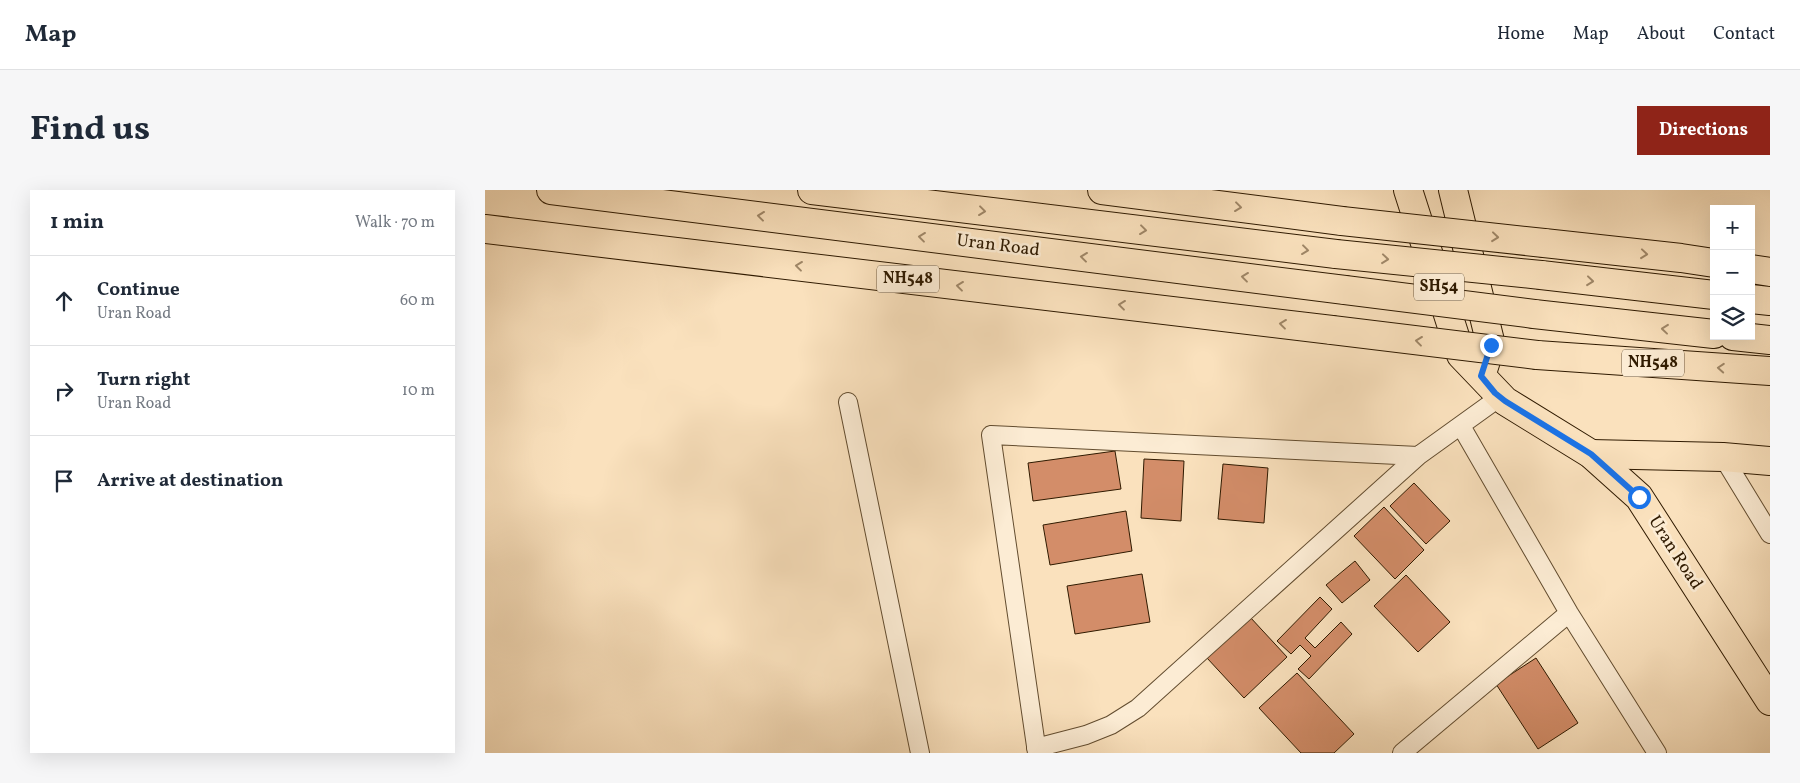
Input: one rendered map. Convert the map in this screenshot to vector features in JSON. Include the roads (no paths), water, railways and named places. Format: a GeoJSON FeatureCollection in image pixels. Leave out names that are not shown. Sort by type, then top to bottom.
{"type":"FeatureCollection","features":[{"type":"Feature","properties":{"kind":"main road","name":"Uran Road"},"geometry":{"type":"LineString","coordinates":[[551,190],[1535,314],[1710,334]]}},
{"type":"Feature","properties":{"kind":"main road","name":"Uran Road"},"geometry":{"type":"LineString","coordinates":[[812,190],[1336,254],[1710,295]]}},
{"type":"Feature","properties":{"kind":"main road"},"geometry":{"type":"LineString","coordinates":[[1102,190],[1710,262]]}},
{"type":"Feature","properties":{"kind":"main road","name":"Uran Road"},"geometry":{"type":"LineString","coordinates":[[1408,190],[1461,356],[1500,397],[1536,422],[1591,454],[1639,497],[1770,702]]}},
{"type":"Feature","properties":{"kind":"main road"},"geometry":{"type":"LineString","coordinates":[[1453,190],[1491,345],[1481,376]]}},
{"type":"Feature","properties":{"kind":"main road","name":"NH548"},"geometry":{"type":"LineString","coordinates":[[485,229],[1537,355],[1770,371]]}},
{"type":"Feature","properties":{"kind":"main road"},"geometry":{"type":"LineString","coordinates":[[1755,270],[1770,272]]}},
{"type":"Feature","properties":{"kind":"main road"},"geometry":{"type":"LineString","coordinates":[[1755,300],[1770,302]]}},
{"type":"Feature","properties":{"kind":"main road"},"geometry":{"type":"LineString","coordinates":[[1755,338],[1770,340]]}},
{"type":"Feature","properties":{"kind":"main road"},"geometry":{"type":"LineString","coordinates":[[1591,454],[1723,456],[1770,461]]}},
{"type":"Feature","properties":{"kind":"street"},"geometry":{"type":"LineString","coordinates":[[1418,456],[991,435],[1036,750],[1095,732],[1111,725],[1138,708],[1418,456],[1500,397]]}},
{"type":"Feature","properties":{"kind":"street"},"geometry":{"type":"LineString","coordinates":[[848,402],[920,753]]}},
{"type":"Feature","properties":{"kind":"street"},"geometry":{"type":"LineString","coordinates":[[1461,426],[1569,613],[1657,753]]}},
{"type":"Feature","properties":{"kind":"street"},"geometry":{"type":"LineString","coordinates":[[1723,456],[1762,507],[1770,534]]}},
{"type":"Feature","properties":{"kind":"street"},"geometry":{"type":"LineString","coordinates":[[1402,753],[1569,613]]}}]}
